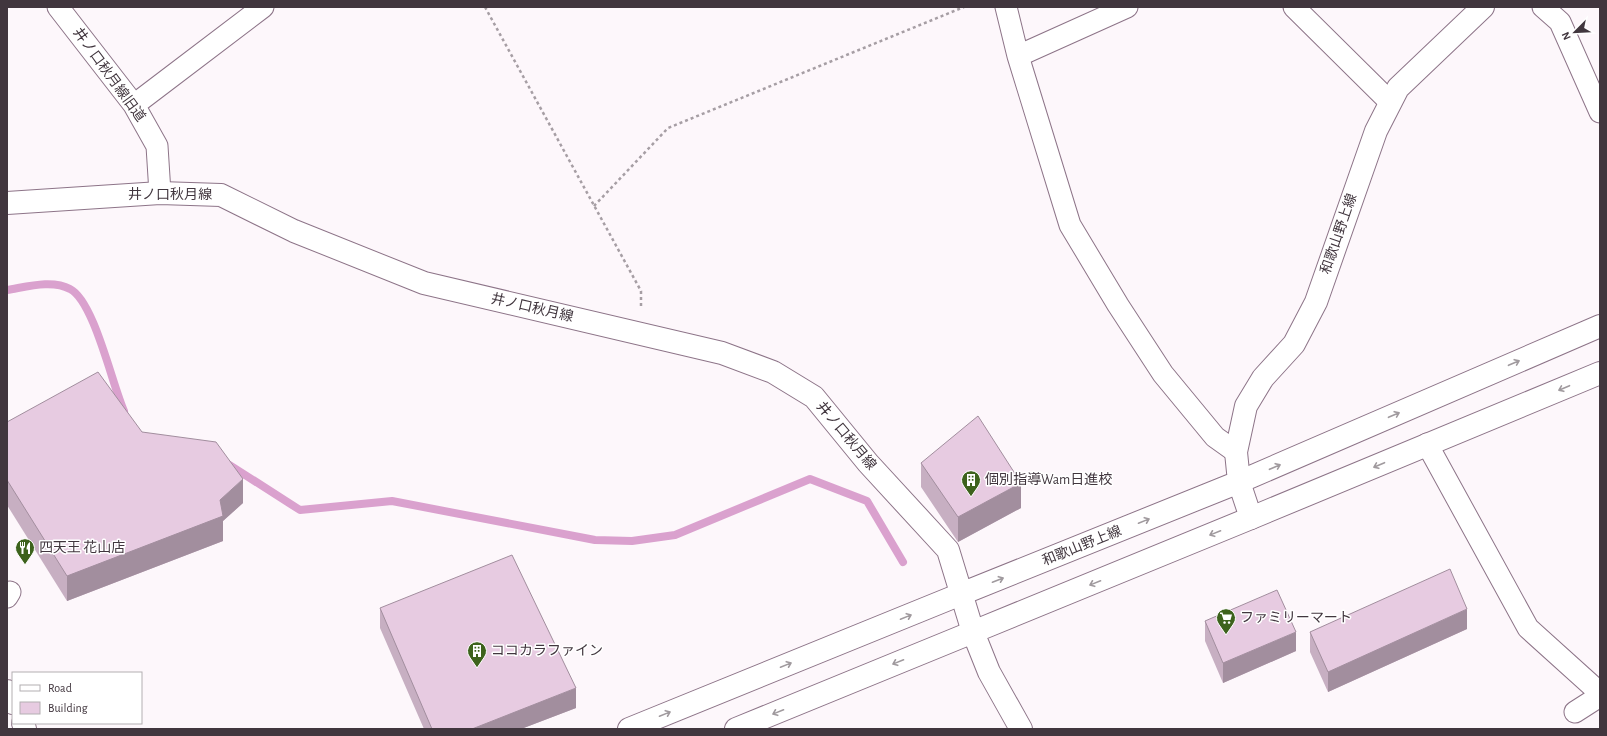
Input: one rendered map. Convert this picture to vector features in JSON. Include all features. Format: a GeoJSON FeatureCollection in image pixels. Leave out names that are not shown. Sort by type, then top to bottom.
{"type":"FeatureCollection","features":[{"type":"Feature","properties":{"kind":"main road","name":"和歌山野上線"},"geometry":{"type":"LineString","coordinates":[[1251,518],[1239,482],[1236,452],[1246,406],[1262,378],[1294,344],[1316,302],[1376,131],[1398,88],[1483,7]]}},
{"type":"Feature","properties":{"kind":"main road","name":"井ノ口秋月線"},"geometry":{"type":"LineString","coordinates":[[7,203],[160,193],[221,195],[294,231],[424,283],[722,353],[773,372],[814,398],[868,463],[948,550],[962,594]]}},
{"type":"Feature","properties":{"kind":"main road"},"geometry":{"type":"LineString","coordinates":[[1239,482],[1600,326]]}},
{"type":"Feature","properties":{"kind":"main road"},"geometry":{"type":"LineString","coordinates":[[736,729],[1600,373]]}},
{"type":"Feature","properties":{"kind":"main road","name":"和歌山野上線"},"geometry":{"type":"LineString","coordinates":[[629,729],[1239,482]]}},
{"type":"Feature","properties":{"kind":"main road"},"geometry":{"type":"LineString","coordinates":[[962,594],[973,632],[989,672],[1021,729]]}},
{"type":"Feature","properties":{"kind":"main road"},"geometry":{"type":"LineString","coordinates":[[7,691],[12,701]]}},
{"type":"Feature","properties":{"kind":"street","name":"井ノ口秋月線旧道"},"geometry":{"type":"LineString","coordinates":[[58,7],[134,105],[157,146],[160,193]]}},
{"type":"Feature","properties":{"kind":"street"},"geometry":{"type":"LineString","coordinates":[[134,105],[263,7]]}},
{"type":"Feature","properties":{"kind":"street"},"geometry":{"type":"LineString","coordinates":[[1006,7],[1018,56],[1070,225],[1163,374],[1215,437],[1236,452]]}},
{"type":"Feature","properties":{"kind":"street"},"geometry":{"type":"LineString","coordinates":[[1018,56],[1127,7]]}},
{"type":"Feature","properties":{"kind":"street"},"geometry":{"type":"LineString","coordinates":[[1294,7],[1390,102]]}},
{"type":"Feature","properties":{"kind":"street"},"geometry":{"type":"LineString","coordinates":[[1543,7],[1560,22],[1600,112]]}},
{"type":"Feature","properties":{"kind":"street"},"geometry":{"type":"LineString","coordinates":[[1427,444],[1528,628],[1600,693]]}},
{"type":"Feature","properties":{"kind":"street"},"geometry":{"type":"LineString","coordinates":[[1575,712],[1600,696]]}},
{"type":"Feature","properties":{"kind":"path"},"geometry":{"type":"LineString","coordinates":[[485,7],[640,291],[642,334]]}},
{"type":"Feature","properties":{"kind":"path"},"geometry":{"type":"LineString","coordinates":[[594,206],[668,128],[964,7]]}},
{"type":"Feature","properties":{"kind":"building"},"geometry":{"type":"Polygon","coordinates":[[[98,372],[142,432],[216,442],[243,479],[220,500],[223,516],[67,576],[7,480],[7,422],[98,372]]]}},
{"type":"Feature","properties":{"kind":"building"},"geometry":{"type":"Polygon","coordinates":[[[978,416],[1021,483],[958,517],[921,463],[978,416]]]}},
{"type":"Feature","properties":{"kind":"building","name":"ココカラファイン"},"geometry":{"type":"Polygon","coordinates":[[[512,555],[576,688],[472,729],[432,729],[380,608],[512,555]]]}},
{"type":"Feature","properties":{"kind":"building"},"geometry":{"type":"Polygon","coordinates":[[[1450,569],[1467,609],[1328,672],[1310,632],[1450,569]]]}},
{"type":"Feature","properties":{"kind":"building"},"geometry":{"type":"Polygon","coordinates":[[[1277,590],[1296,632],[1223,663],[1205,621],[1277,590]]]}},
{"type":"Feature","properties":{"kind":"waterway"},"geometry":{"type":"LineString","coordinates":[[7,290],[47,284],[63,286],[70,289],[79,297],[87,309],[102,344],[124,411]]}},
{"type":"Feature","properties":{"kind":"waterway"},"geometry":{"type":"LineString","coordinates":[[228,464],[300,510],[392,501],[595,540],[632,541],[675,535],[810,479],[867,501],[903,562]]}},
{"type":"Feature","properties":{"kind":"place","name":"個別指導Wam日進校"},"geometry":{"type":"Point","coordinates":[971,497]}},
{"type":"Feature","properties":{"kind":"place","name":"四天王 花山店"},"geometry":{"type":"Point","coordinates":[25,565]}},
{"type":"Feature","properties":{"kind":"place","name":"ファミリーマート"},"geometry":{"type":"Point","coordinates":[1226,635]}},
{"type":"Feature","properties":{"kind":"place","name":"ココカラファイン"},"geometry":{"type":"Point","coordinates":[477,668]}}]}
